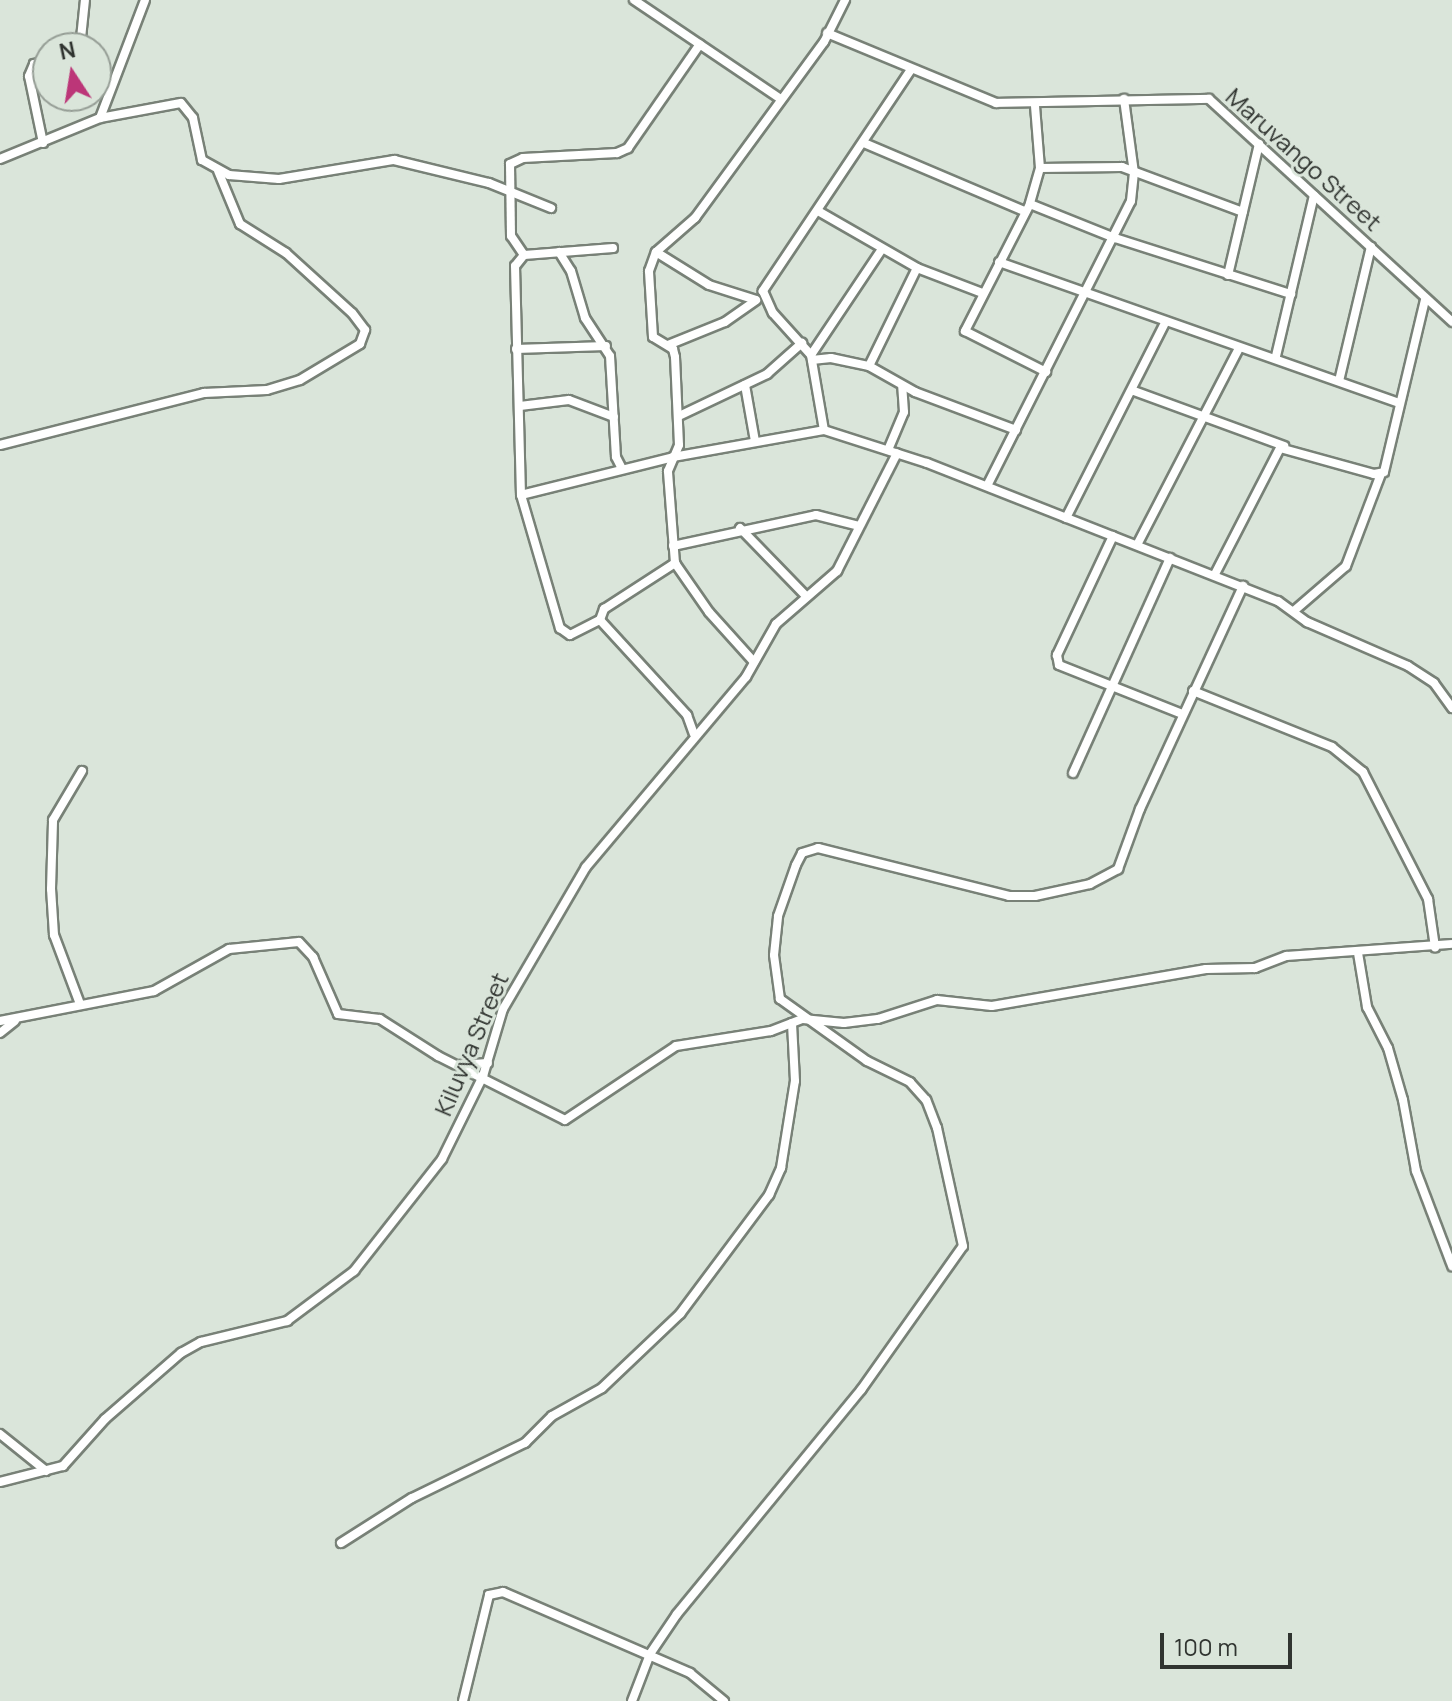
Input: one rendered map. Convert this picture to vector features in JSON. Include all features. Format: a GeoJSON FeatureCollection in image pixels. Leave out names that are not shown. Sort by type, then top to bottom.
{"type":"FeatureCollection","features":[{"type":"Feature","properties":{"kind":"street"},"geometry":{"type":"LineString","coordinates":[[82,32],[85,0]]}},
{"type":"Feature","properties":{"kind":"street"},"geometry":{"type":"LineString","coordinates":[[100,118],[145,0]]}},
{"type":"Feature","properties":{"kind":"street"},"geometry":{"type":"LineString","coordinates":[[634,0],[781,99]]}},
{"type":"Feature","properties":{"kind":"street"},"geometry":{"type":"LineString","coordinates":[[845,0],[827,33],[695,218],[656,252],[649,271],[655,341],[668,345],[725,322],[760,300],[766,285],[910,71]]}},
{"type":"Feature","properties":{"kind":"street","name":"Maruvango Street"},"geometry":{"type":"LineString","coordinates":[[827,33],[910,71],[996,103],[1035,106],[1124,99],[1209,99],[1452,322]]}},
{"type":"Feature","properties":{"kind":"street"},"geometry":{"type":"LineString","coordinates":[[524,255],[511,236],[509,192],[514,161],[628,148],[700,44]]}},
{"type":"Feature","properties":{"kind":"street"},"geometry":{"type":"LineString","coordinates":[[32,69],[29,76],[32,90]]}},
{"type":"Feature","properties":{"kind":"street"},"geometry":{"type":"LineString","coordinates":[[987,486],[1115,238],[1131,201],[1134,173],[1124,99]]}},
{"type":"Feature","properties":{"kind":"street"},"geometry":{"type":"LineString","coordinates":[[0,159],[100,118],[181,103],[193,118],[202,160],[218,171],[279,179],[394,160],[509,192],[551,208]]}},
{"type":"Feature","properties":{"kind":"street"},"geometry":{"type":"LineString","coordinates":[[1035,106],[1040,168],[1027,207],[971,312],[967,336],[1046,372]]}},
{"type":"Feature","properties":{"kind":"street"},"geometry":{"type":"LineString","coordinates":[[37,112],[43,143]]}},
{"type":"Feature","properties":{"kind":"street"},"geometry":{"type":"LineString","coordinates":[[864,143],[1027,207],[1291,294]]}},
{"type":"Feature","properties":{"kind":"street"},"geometry":{"type":"LineString","coordinates":[[1228,275],[1259,144]]}},
{"type":"Feature","properties":{"kind":"street"},"geometry":{"type":"LineString","coordinates":[[1040,168],[1122,167],[1243,212]]}},
{"type":"Feature","properties":{"kind":"street"},"geometry":{"type":"LineString","coordinates":[[0,445],[204,393],[267,390],[300,380],[360,344],[364,324],[286,253],[240,224],[218,171]]}},
{"type":"Feature","properties":{"kind":"street"},"geometry":{"type":"LineString","coordinates":[[1276,356],[1314,195]]}},
{"type":"Feature","properties":{"kind":"street"},"geometry":{"type":"LineString","coordinates":[[818,211],[917,268],[982,293]]}},
{"type":"Feature","properties":{"kind":"street"},"geometry":{"type":"LineString","coordinates":[[1339,381],[1371,247]]}},
{"type":"Feature","properties":{"kind":"street"},"geometry":{"type":"LineString","coordinates":[[524,255],[613,248]]}},
{"type":"Feature","properties":{"kind":"street"},"geometry":{"type":"LineString","coordinates":[[812,358],[882,249]]}},
{"type":"Feature","properties":{"kind":"street"},"geometry":{"type":"LineString","coordinates":[[559,252],[571,271],[585,318],[606,346],[622,469]]}},
{"type":"Feature","properties":{"kind":"street"},"geometry":{"type":"LineString","coordinates":[[656,252],[709,285],[760,300],[802,343],[812,358],[824,430]]}},
{"type":"Feature","properties":{"kind":"street"},"geometry":{"type":"LineString","coordinates":[[524,255],[514,272],[521,495],[560,628],[570,635],[600,620],[604,609],[675,563]]}},
{"type":"Feature","properties":{"kind":"street"},"geometry":{"type":"LineString","coordinates":[[999,262],[1165,323],[1239,348],[1276,356],[1397,402]]}},
{"type":"Feature","properties":{"kind":"street"},"geometry":{"type":"LineString","coordinates":[[869,366],[917,268]]}},
{"type":"Feature","properties":{"kind":"street"},"geometry":{"type":"LineString","coordinates":[[1295,610],[1346,566],[1381,474],[1388,464],[1397,402],[1425,300]]}},
{"type":"Feature","properties":{"kind":"street"},"geometry":{"type":"LineString","coordinates":[[1066,518],[1134,391],[1165,323]]}},
{"type":"Feature","properties":{"kind":"street"},"geometry":{"type":"LineString","coordinates":[[679,416],[745,385],[802,343]]}},
{"type":"Feature","properties":{"kind":"street"},"geometry":{"type":"LineString","coordinates":[[668,345],[675,357],[679,416],[679,445],[668,471],[675,563],[709,612],[754,662]]}},
{"type":"Feature","properties":{"kind":"street"},"geometry":{"type":"LineString","coordinates":[[516,349],[606,346]]}},
{"type":"Feature","properties":{"kind":"street"},"geometry":{"type":"LineString","coordinates":[[1137,545],[1205,419],[1239,348]]}},
{"type":"Feature","properties":{"kind":"street"},"geometry":{"type":"LineString","coordinates":[[812,358],[869,366],[902,386],[1016,430]]}},
{"type":"Feature","properties":{"kind":"street"},"geometry":{"type":"LineString","coordinates":[[745,385],[755,441]]}},
{"type":"Feature","properties":{"kind":"street","name":"Kiluvya Street"},"geometry":{"type":"LineString","coordinates":[[0,1482],[63,1466],[105,1419],[181,1353],[201,1342],[287,1321],[354,1271],[442,1159],[483,1076],[509,997],[579,879],[754,662],[776,624],[805,595],[837,571],[893,451],[904,412],[902,386]]}},
{"type":"Feature","properties":{"kind":"street"},"geometry":{"type":"LineString","coordinates":[[1134,391],[1284,446],[1381,474]]}},
{"type":"Feature","properties":{"kind":"street"},"geometry":{"type":"LineString","coordinates":[[520,406],[569,400],[614,417]]}},
{"type":"Feature","properties":{"kind":"street"},"geometry":{"type":"LineString","coordinates":[[521,495],[673,457],[824,430],[893,451],[1243,586],[1295,610],[1307,622],[1408,666],[1434,683],[1452,708]]}},
{"type":"Feature","properties":{"kind":"street"},"geometry":{"type":"LineString","coordinates":[[1215,574],[1276,452],[1284,446]]}},
{"type":"Feature","properties":{"kind":"street"},"geometry":{"type":"LineString","coordinates":[[673,546],[740,528],[816,515],[859,526]]}},
{"type":"Feature","properties":{"kind":"street"},"geometry":{"type":"LineString","coordinates":[[740,528],[805,595]]}},
{"type":"Feature","properties":{"kind":"street"},"geometry":{"type":"LineString","coordinates":[[1113,536],[1057,655],[1059,665],[1182,714]]}},
{"type":"Feature","properties":{"kind":"street"},"geometry":{"type":"LineString","coordinates":[[1073,773],[1170,558]]}},
{"type":"Feature","properties":{"kind":"street"},"geometry":{"type":"LineString","coordinates":[[632,1701],[650,1654],[773,1493],[861,1390],[963,1246],[937,1128],[926,1100],[910,1082],[803,1019],[780,999],[774,955],[778,916],[802,853],[818,848],[1009,896],[1035,896],[1090,884],[1122,864],[1182,714],[1243,586]]}},
{"type":"Feature","properties":{"kind":"street"},"geometry":{"type":"LineString","coordinates":[[600,620],[687,715],[694,734]]}},
{"type":"Feature","properties":{"kind":"street"},"geometry":{"type":"LineString","coordinates":[[1193,691],[1332,747],[1363,772],[1428,899],[1435,947]]}},
{"type":"Feature","properties":{"kind":"street"},"geometry":{"type":"LineString","coordinates":[[80,1004],[54,935],[51,889],[53,820],[82,771]]}},
{"type":"Feature","properties":{"kind":"street"},"geometry":{"type":"LineString","coordinates":[[0,1021],[154,991],[183,979],[229,949],[299,942],[313,957],[338,1014],[380,1019],[457,1065],[565,1120],[676,1046],[803,1019],[844,1023],[878,1019],[937,1000],[992,1006],[1206,969],[1255,968],[1287,956],[1452,944]]}},
{"type":"Feature","properties":{"kind":"street"},"geometry":{"type":"LineString","coordinates":[[1358,953],[1367,1007],[1388,1048],[1403,1100],[1416,1171],[1452,1266]]}},
{"type":"Feature","properties":{"kind":"street"},"geometry":{"type":"LineString","coordinates":[[0,1033],[16,1020]]}},
{"type":"Feature","properties":{"kind":"street"},"geometry":{"type":"LineString","coordinates":[[341,1543],[412,1498],[525,1443],[552,1416],[612,1380],[680,1314],[769,1195],[781,1168],[795,1081],[792,1023]]}},
{"type":"Feature","properties":{"kind":"street"},"geometry":{"type":"LineString","coordinates":[[457,1065],[488,1063]]}},
{"type":"Feature","properties":{"kind":"street"},"geometry":{"type":"LineString","coordinates":[[0,1434],[46,1471]]}},
{"type":"Feature","properties":{"kind":"street"},"geometry":{"type":"LineString","coordinates":[[463,1701],[493,1592],[650,1654],[690,1673],[724,1701]]}}]}
